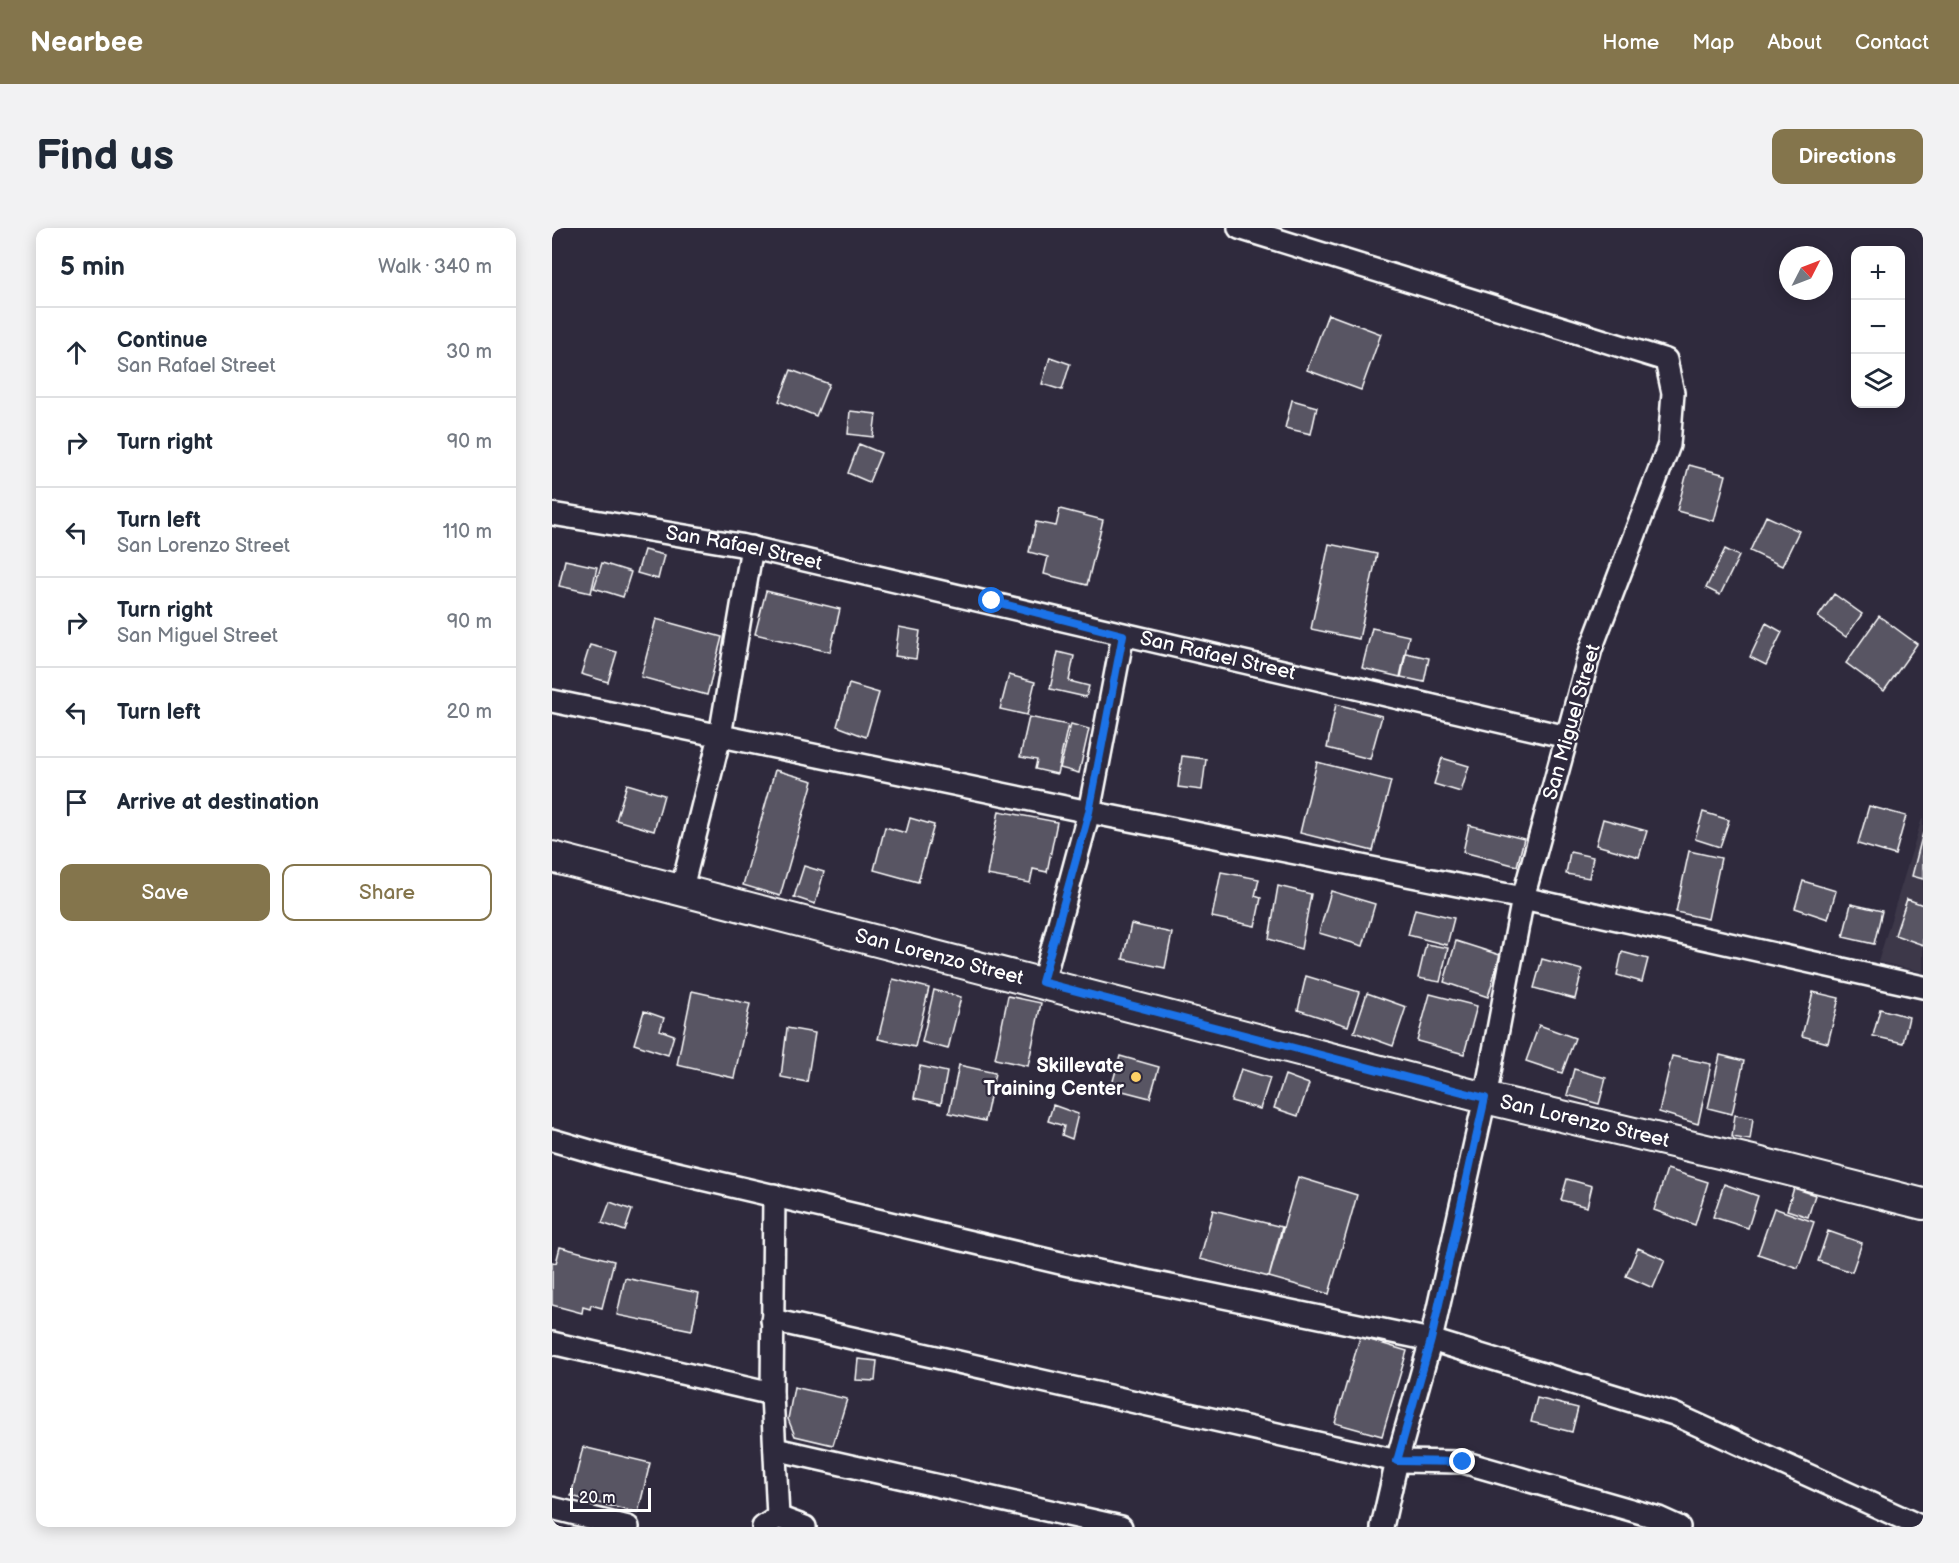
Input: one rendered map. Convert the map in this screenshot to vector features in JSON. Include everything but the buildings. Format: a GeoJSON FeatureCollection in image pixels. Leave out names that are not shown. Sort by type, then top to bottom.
{"type":"FeatureCollection","features":[{"type":"Feature","properties":{"kind":"street","name":"San Miguel Street"},"geometry":{"type":"LineString","coordinates":[[1239,228],[1666,360],[1673,393],[1668,445],[1591,650],[1523,898],[1485,1098],[1431,1340],[1397,1461],[1382,1527]]}},
{"type":"Feature","properties":{"kind":"street","name":"San Rafael Street"},"geometry":{"type":"LineString","coordinates":[[552,514],[752,547],[992,601],[1123,635],[1567,737]]}},
{"type":"Feature","properties":{"kind":"street"},"geometry":{"type":"LineString","coordinates":[[682,888],[720,736],[752,547]]}},
{"type":"Feature","properties":{"kind":"street"},"geometry":{"type":"LineString","coordinates":[[1042,982],[1089,812],[1123,635]]}},
{"type":"Feature","properties":{"kind":"street"},"geometry":{"type":"LineString","coordinates":[[552,701],[1089,812],[1523,898],[1923,987]]}},
{"type":"Feature","properties":{"kind":"street","name":"San Lorenzo Street"},"geometry":{"type":"LineString","coordinates":[[552,856],[1485,1098],[1753,1161],[1923,1204]]}},
{"type":"Feature","properties":{"kind":"street"},"geometry":{"type":"LineString","coordinates":[[552,1140],[621,1160],[1070,1265],[1431,1340],[1674,1414],[1922,1527]]}},
{"type":"Feature","properties":{"kind":"street"},"geometry":{"type":"LineString","coordinates":[[774,1195],[772,1394],[775,1449],[771,1522],[805,1527]]}},
{"type":"Feature","properties":{"kind":"street"},"geometry":{"type":"LineString","coordinates":[[772,1320],[1397,1461],[1463,1462],[1659,1518],[1679,1527]]}},
{"type":"Feature","properties":{"kind":"street"},"geometry":{"type":"LineString","coordinates":[[552,1343],[772,1394]]}},
{"type":"Feature","properties":{"kind":"street"},"geometry":{"type":"LineString","coordinates":[[775,1449],[1121,1527]]}},
{"type":"Feature","properties":{"kind":"street"},"geometry":{"type":"LineString","coordinates":[[552,1508],[628,1527]]}},
{"type":"Feature","properties":{"kind":"shaded area"},"geometry":{"type":"Polygon","coordinates":[[[1923,815],[1923,972],[1878,962],[1923,815]]]}},
{"type":"Feature","properties":{"kind":"place","name":"Skillevate Training Center"},"geometry":{"type":"Point","coordinates":[1136,1077]}},
{"type":"Feature","properties":{"kind":"route"},"geometry":{"type":"LineString","coordinates":[[992,601],[1123,635],[1089,812],[1042,982],[1485,1098],[1431,1340],[1397,1461],[1463,1462]]}}]}
